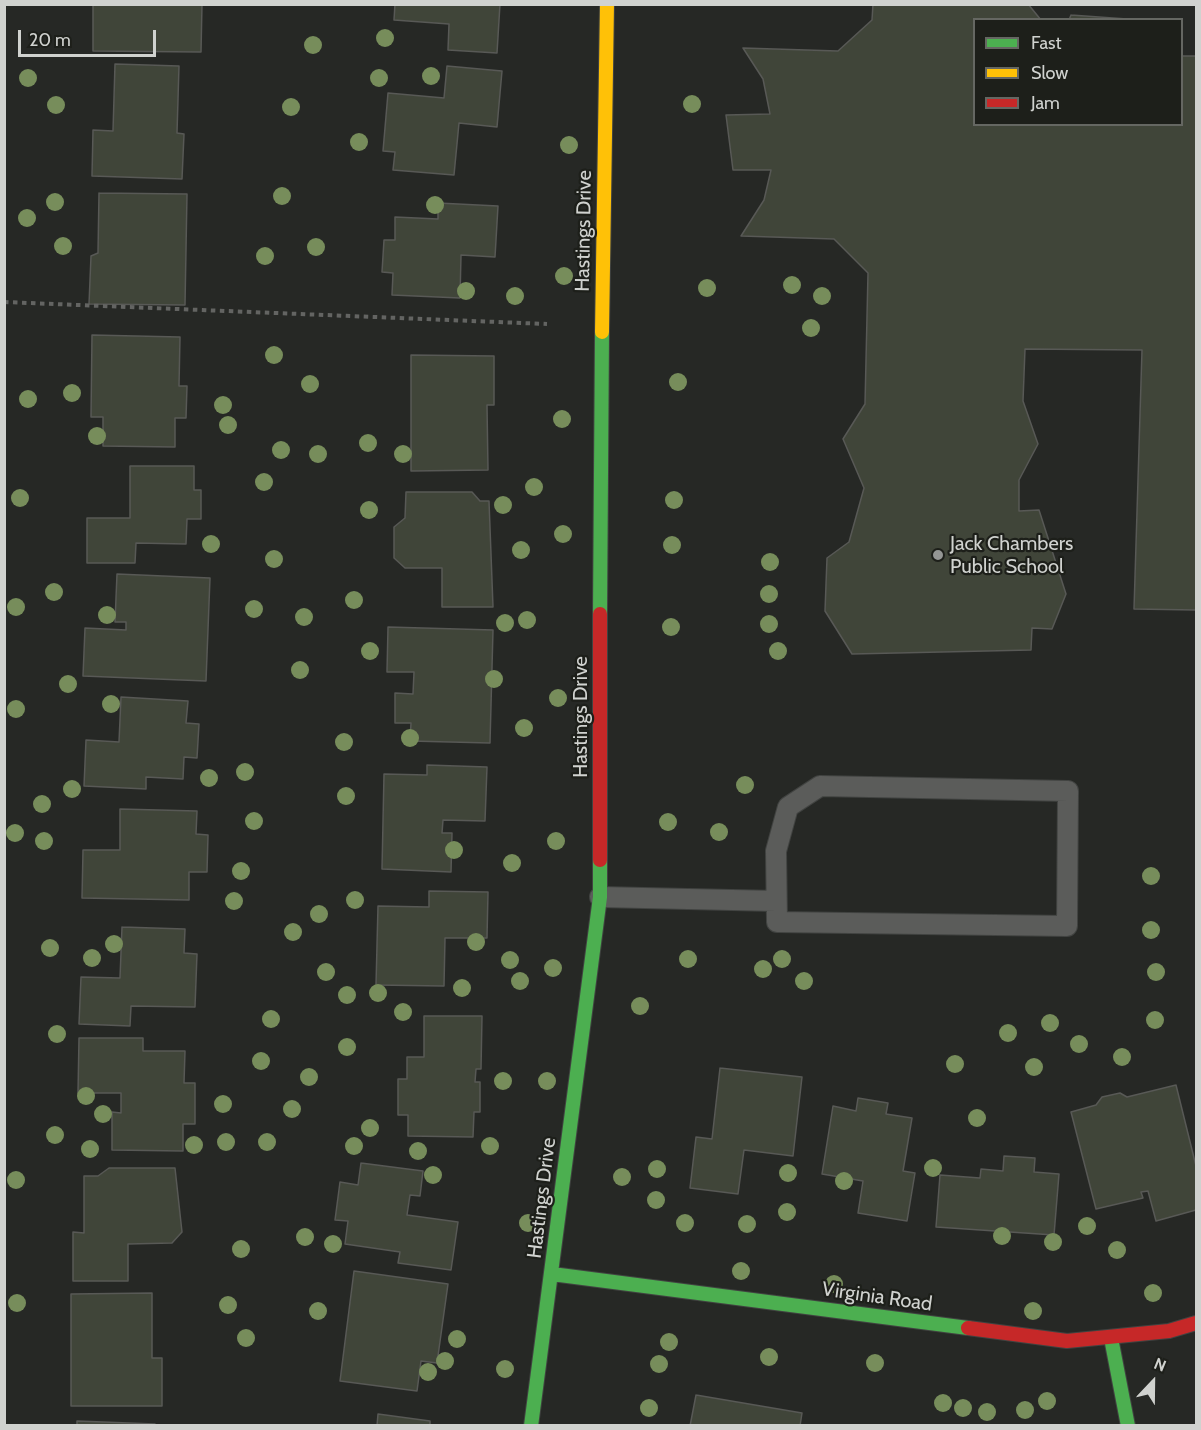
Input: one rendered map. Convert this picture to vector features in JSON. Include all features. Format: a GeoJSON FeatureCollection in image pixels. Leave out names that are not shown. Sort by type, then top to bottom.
{"type":"FeatureCollection","features":[{"type":"Feature","properties":{"kind":"street","name":"Hastings Drive"},"geometry":{"type":"LineString","coordinates":[[531,1425],[600,897],[600,426],[607,4]]}},
{"type":"Feature","properties":{"kind":"street","name":"Virginia Road"},"geometry":{"type":"LineString","coordinates":[[552,1274],[1067,1341],[1169,1330],[1197,1323]]}},
{"type":"Feature","properties":{"kind":"street"},"geometry":{"type":"LineString","coordinates":[[1111,1338],[1128,1425]]}},
{"type":"Feature","properties":{"kind":"lane"},"geometry":{"type":"LineString","coordinates":[[820,786],[1068,791],[1067,926],[777,922],[776,901],[776,851],[788,807],[820,786]]}},
{"type":"Feature","properties":{"kind":"lane"},"geometry":{"type":"LineString","coordinates":[[600,897],[776,901]]}},
{"type":"Feature","properties":{"kind":"path"},"geometry":{"type":"LineString","coordinates":[[4,302],[547,324]]}},
{"type":"Feature","properties":{"kind":"building"},"geometry":{"type":"Polygon","coordinates":[[[93,4],[202,4],[201,52],[93,51],[93,4]]]}},
{"type":"Feature","properties":{"kind":"building"},"geometry":{"type":"Polygon","coordinates":[[[395,4],[500,4],[497,53],[448,50],[449,24],[394,20],[395,4]]]}},
{"type":"Feature","properties":{"kind":"building"},"geometry":{"type":"Polygon","coordinates":[[[873,4],[1028,4],[1039,18],[973,18],[973,126],[1183,126],[1183,56],[1196,56],[1196,610],[1134,609],[1142,350],[1025,349],[1023,401],[1038,444],[1019,480],[1019,511],[1039,510],[1066,594],[1052,629],[1032,628],[1031,650],[852,654],[825,611],[827,558],[849,542],[864,488],[843,439],[865,404],[868,273],[834,239],[741,236],[764,200],[771,170],[733,170],[726,115],[770,114],[763,79],[743,48],[838,51],[872,20],[873,4]]]}},
{"type":"Feature","properties":{"kind":"building"},"geometry":{"type":"Polygon","coordinates":[[[1071,15],[1113,18],[1070,18],[1071,15]]]}},
{"type":"Feature","properties":{"kind":"building"},"geometry":{"type":"Polygon","coordinates":[[[115,64],[179,66],[177,133],[184,134],[182,179],[92,176],[93,130],[113,131],[115,64]]]}},
{"type":"Feature","properties":{"kind":"building"},"geometry":{"type":"Polygon","coordinates":[[[447,66],[502,71],[497,127],[459,123],[454,175],[393,170],[395,152],[383,151],[388,93],[444,98],[447,66]]]}},
{"type":"Feature","properties":{"kind":"building"},"geometry":{"type":"Polygon","coordinates":[[[99,193],[187,194],[185,305],[89,304],[91,256],[98,253],[99,193]]]}},
{"type":"Feature","properties":{"kind":"building"},"geometry":{"type":"Polygon","coordinates":[[[438,203],[498,206],[495,257],[461,255],[460,298],[392,295],[393,273],[382,272],[384,240],[395,240],[395,217],[438,219],[438,203]]]}},
{"type":"Feature","properties":{"kind":"building"},"geometry":{"type":"Polygon","coordinates":[[[92,335],[180,337],[179,386],[187,386],[186,418],[175,418],[175,447],[103,446],[103,417],[91,417],[92,335]]]}},
{"type":"Feature","properties":{"kind":"building"},"geometry":{"type":"Polygon","coordinates":[[[411,355],[494,356],[494,405],[487,405],[488,470],[411,471],[411,355]]]}},
{"type":"Feature","properties":{"kind":"building"},"geometry":{"type":"Polygon","coordinates":[[[130,466],[194,466],[194,490],[201,490],[201,519],[187,519],[186,544],[136,543],[135,563],[87,563],[87,518],[130,518],[130,466]]]}},
{"type":"Feature","properties":{"kind":"building"},"geometry":{"type":"Polygon","coordinates":[[[406,492],[472,492],[480,501],[489,501],[493,607],[442,607],[442,568],[405,568],[394,558],[394,527],[405,518],[406,492]]]}},
{"type":"Feature","properties":{"kind":"building"},"geometry":{"type":"Polygon","coordinates":[[[117,574],[210,578],[206,681],[83,676],[85,628],[126,630],[126,622],[115,622],[117,574]]]}},
{"type":"Feature","properties":{"kind":"building"},"geometry":{"type":"Polygon","coordinates":[[[388,627],[493,630],[490,743],[410,741],[411,723],[395,723],[395,693],[413,694],[414,672],[387,672],[388,627]]]}},
{"type":"Feature","properties":{"kind":"building"},"geometry":{"type":"Polygon","coordinates":[[[121,697],[188,701],[186,723],[199,724],[197,758],[184,757],[183,779],[146,777],[146,789],[84,786],[86,740],[119,742],[121,697]]]}},
{"type":"Feature","properties":{"kind":"building"},"geometry":{"type":"Polygon","coordinates":[[[427,765],[487,767],[485,821],[443,820],[442,833],[452,833],[451,872],[382,869],[384,774],[427,775],[427,765]]]}},
{"type":"Feature","properties":{"kind":"building"},"geometry":{"type":"Polygon","coordinates":[[[120,809],[197,811],[196,834],[208,835],[207,872],[189,872],[189,900],[82,898],[83,850],[120,850],[120,809]]]}},
{"type":"Feature","properties":{"kind":"building"},"geometry":{"type":"Polygon","coordinates":[[[429,891],[488,892],[487,938],[445,938],[444,986],[376,985],[378,906],[429,907],[429,891]]]}},
{"type":"Feature","properties":{"kind":"building"},"geometry":{"type":"Polygon","coordinates":[[[122,927],[185,929],[184,953],[197,954],[195,1007],[131,1006],[130,1026],[79,1024],[81,977],[120,978],[122,927]]]}},
{"type":"Feature","properties":{"kind":"building"},"geometry":{"type":"Polygon","coordinates":[[[424,1016],[482,1016],[481,1069],[476,1069],[475,1082],[480,1082],[480,1112],[474,1112],[473,1137],[408,1136],[408,1115],[398,1115],[398,1079],[407,1079],[407,1057],[424,1057],[424,1016]]]}},
{"type":"Feature","properties":{"kind":"building"},"geometry":{"type":"Polygon","coordinates":[[[79,1038],[143,1038],[143,1051],[185,1051],[184,1083],[195,1083],[195,1124],[183,1124],[183,1151],[112,1150],[112,1112],[121,1113],[121,1093],[78,1093],[79,1038]]]}},
{"type":"Feature","properties":{"kind":"building"},"geometry":{"type":"Polygon","coordinates":[[[720,1068],[802,1077],[793,1156],[744,1150],[738,1194],[690,1188],[696,1137],[712,1139],[720,1068]]]}},
{"type":"Feature","properties":{"kind":"building"},"geometry":{"type":"Polygon","coordinates":[[[1176,1085],[1196,1166],[1196,1210],[1156,1221],[1148,1191],[1141,1192],[1143,1198],[1096,1209],[1071,1112],[1096,1105],[1102,1097],[1120,1093],[1127,1097],[1176,1085]]]}},
{"type":"Feature","properties":{"kind":"building"},"geometry":{"type":"Polygon","coordinates":[[[858,1098],[888,1103],[886,1114],[912,1118],[903,1171],[915,1173],[907,1221],[858,1213],[863,1181],[822,1174],[833,1106],[856,1111],[858,1098]]]}},
{"type":"Feature","properties":{"kind":"building"},"geometry":{"type":"Polygon","coordinates":[[[1004,1156],[1035,1158],[1034,1172],[1059,1174],[1054,1235],[936,1227],[940,1175],[980,1178],[981,1169],[1003,1171],[1004,1156]]]}},
{"type":"Feature","properties":{"kind":"building"},"geometry":{"type":"Polygon","coordinates":[[[361,1163],[423,1171],[420,1196],[410,1195],[407,1215],[458,1222],[451,1270],[398,1263],[400,1252],[345,1244],[348,1221],[335,1220],[340,1182],[358,1185],[361,1163]]]}},
{"type":"Feature","properties":{"kind":"building"},"geometry":{"type":"Polygon","coordinates":[[[109,1168],[175,1168],[182,1232],[172,1243],[128,1244],[128,1281],[73,1281],[73,1232],[84,1233],[84,1176],[98,1176],[109,1168]]]}},
{"type":"Feature","properties":{"kind":"building"},"geometry":{"type":"Polygon","coordinates":[[[354,1271],[448,1284],[437,1363],[421,1361],[417,1391],[340,1381],[354,1271]]]}},
{"type":"Feature","properties":{"kind":"building"},"geometry":{"type":"Polygon","coordinates":[[[152,1293],[152,1358],[162,1358],[162,1406],[71,1406],[71,1294],[152,1293]]]}},
{"type":"Feature","properties":{"kind":"building"},"geometry":{"type":"Polygon","coordinates":[[[696,1395],[802,1413],[800,1426],[690,1426],[696,1395]]]}},
{"type":"Feature","properties":{"kind":"building"},"geometry":{"type":"Polygon","coordinates":[[[378,1414],[430,1421],[430,1426],[377,1426],[378,1414]]]}},
{"type":"Feature","properties":{"kind":"building"},"geometry":{"type":"Polygon","coordinates":[[[77,1421],[155,1424],[154,1426],[77,1426],[77,1421]]]}},
{"type":"Feature","properties":{"kind":"traffic: fast"},"geometry":{"type":"LineString","coordinates":[[600,614],[602,332]]}},
{"type":"Feature","properties":{"kind":"traffic: fast"},"geometry":{"type":"LineString","coordinates":[[531,1426],[600,897],[600,860]]}},
{"type":"Feature","properties":{"kind":"traffic: fast"},"geometry":{"type":"LineString","coordinates":[[552,1274],[968,1328]]}},
{"type":"Feature","properties":{"kind":"traffic: fast"},"geometry":{"type":"LineString","coordinates":[[1111,1338],[1128,1426]]}},
{"type":"Feature","properties":{"kind":"traffic: slow"},"geometry":{"type":"LineString","coordinates":[[602,332],[607,4]]}},
{"type":"Feature","properties":{"kind":"traffic: jam"},"geometry":{"type":"LineString","coordinates":[[600,614],[600,860]]}},
{"type":"Feature","properties":{"kind":"traffic: jam"},"geometry":{"type":"LineString","coordinates":[[968,1328],[1067,1341],[1169,1331],[1196,1323]]}},
{"type":"Feature","properties":{"kind":"place","name":"Jack Chambers Public School"},"geometry":{"type":"Point","coordinates":[938,555]}}]}
